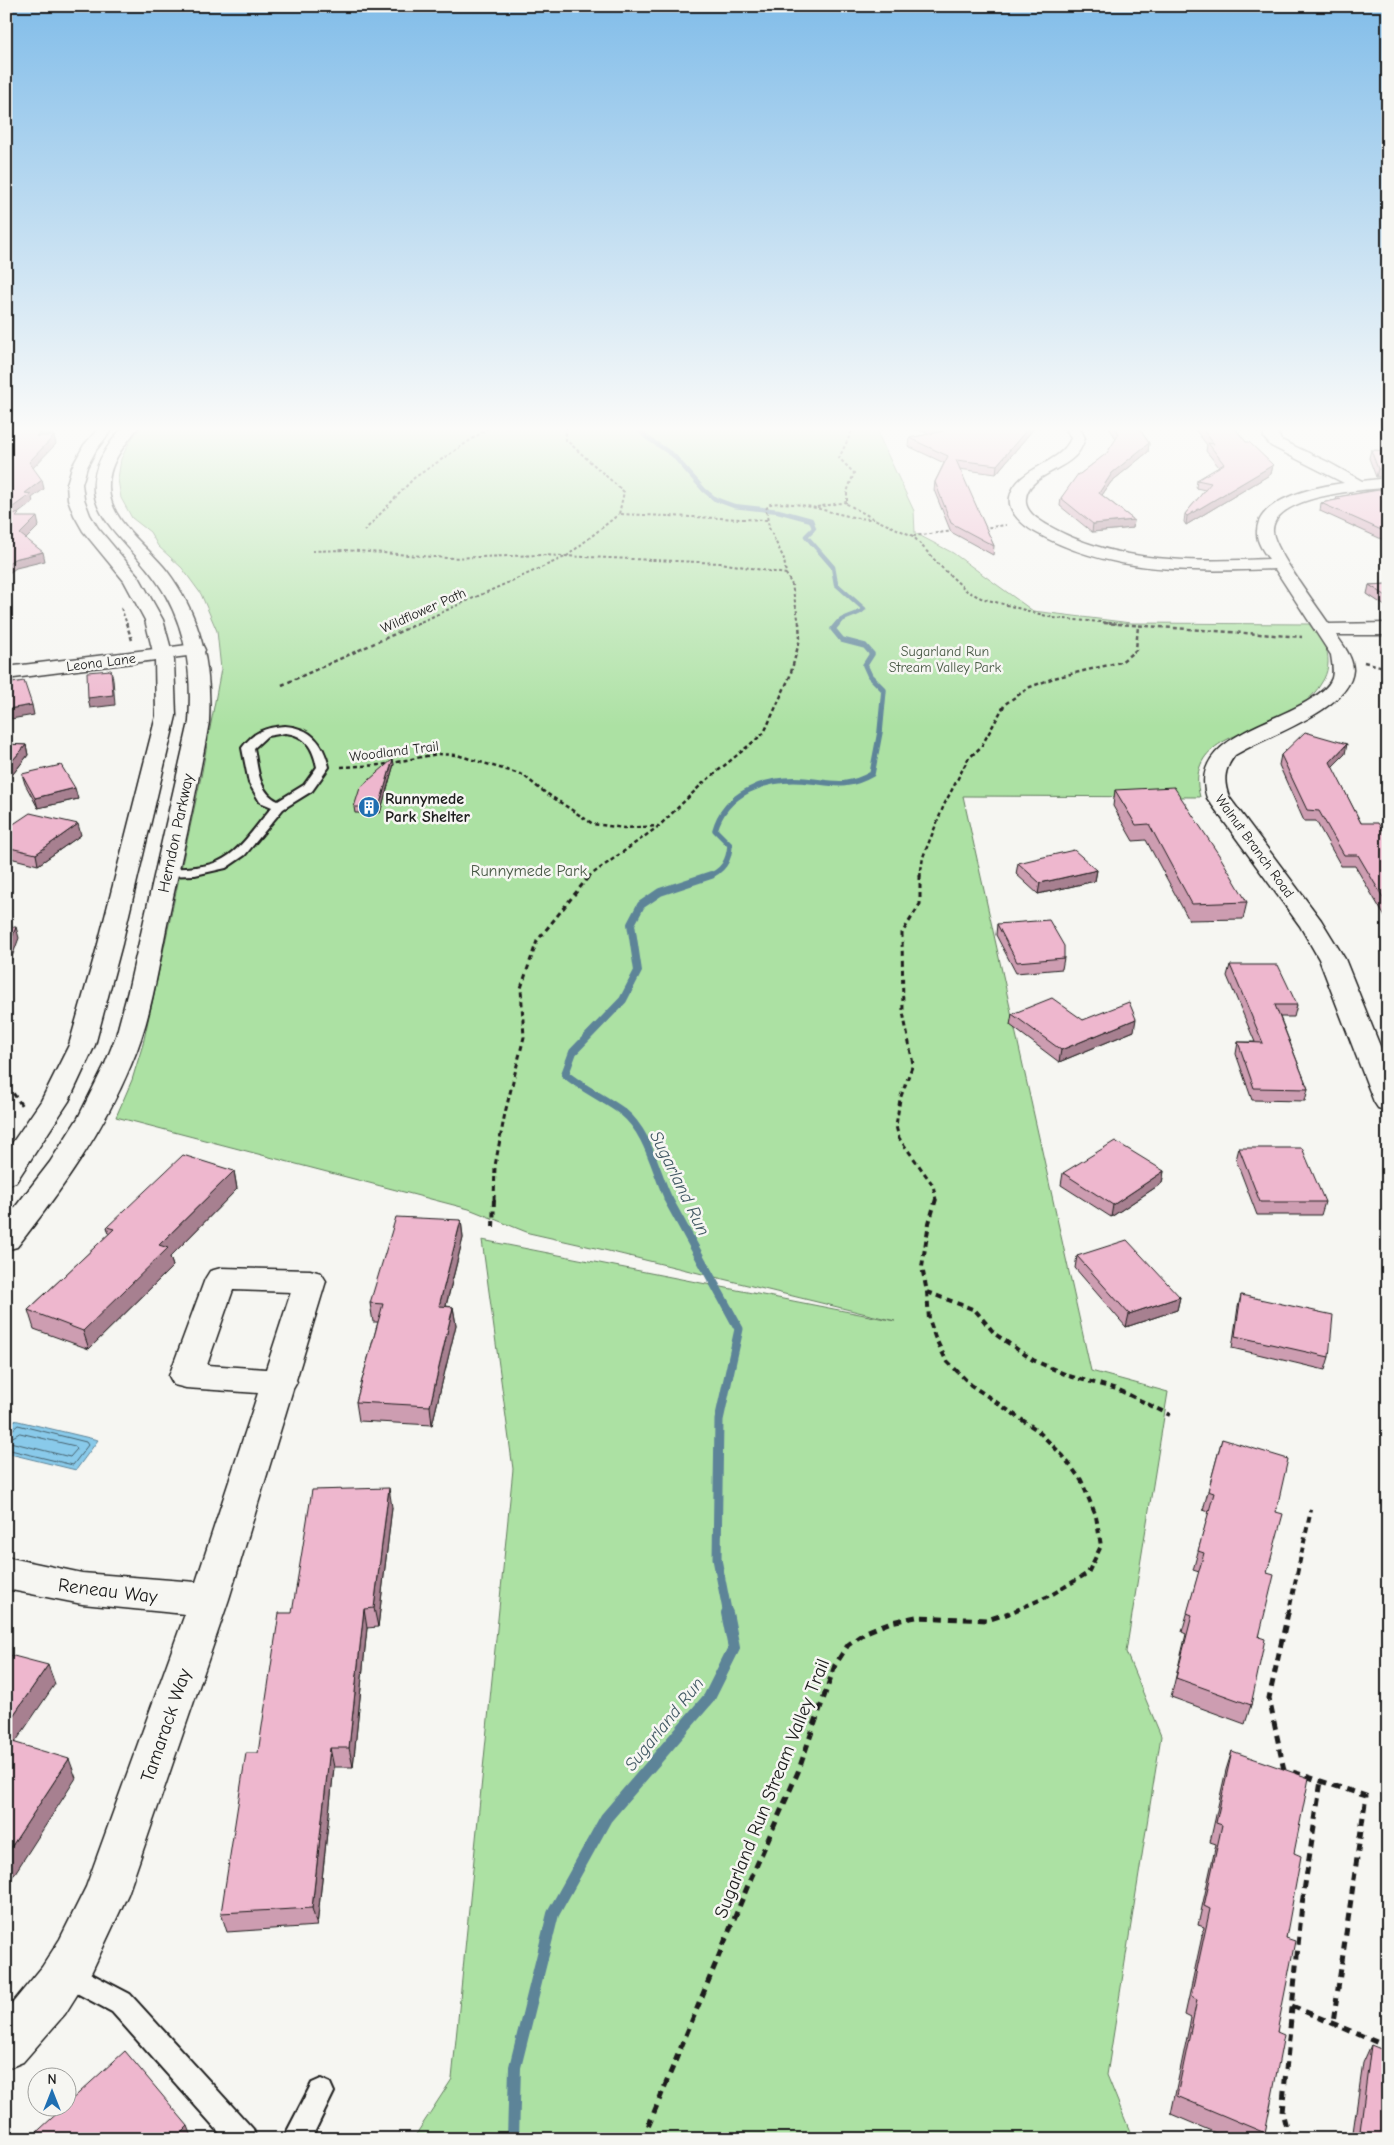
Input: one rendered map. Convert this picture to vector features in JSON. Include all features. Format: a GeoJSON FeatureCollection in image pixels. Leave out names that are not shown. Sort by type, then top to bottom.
{"type":"FeatureCollection","features":[{"type":"Feature","properties":{"kind":"main road","name":"Herndon Parkway"},"geometry":{"type":"LineString","coordinates":[[6,1175],[55,1101],[82,1044],[92,1016],[163,732],[167,686],[163,654],[150,609],[122,567],[88,527]]}},
{"type":"Feature","properties":{"kind":"main road","name":"Herndon Parkway"},"geometry":{"type":"LineString","coordinates":[[6,1240],[53,1180],[69,1155],[99,1104],[129,1037],[137,1009],[199,722],[200,682],[196,650],[190,630],[180,606],[167,584],[153,564],[118,527]]}},
{"type":"Feature","properties":{"kind":"main road"},"geometry":{"type":"LineString","coordinates":[[1039,527],[1045,532],[1074,544],[1130,558],[1198,565],[1280,564]]}},
{"type":"Feature","properties":{"kind":"main road","name":"Walnut Branch Road"},"geometry":{"type":"LineString","coordinates":[[1266,527],[1266,539],[1317,633],[1342,659],[1344,671],[1340,683],[1331,695],[1315,706],[1228,751],[1219,760],[1213,773],[1213,785],[1218,798],[1312,925],[1332,959],[1388,1102]]}},
{"type":"Feature","properties":{"kind":"main road"},"geometry":{"type":"LineString","coordinates":[[1317,633],[1388,629]]}},
{"type":"Feature","properties":{"kind":"main road","name":"Leona Lane"},"geometry":{"type":"LineString","coordinates":[[6,674],[196,650]]}},
{"type":"Feature","properties":{"kind":"main road","name":"Tamarack Way"},"geometry":{"type":"LineString","coordinates":[[6,2045],[39,2010],[65,1973],[87,1936],[106,1894],[210,1599],[280,1382]]}},
{"type":"Feature","properties":{"kind":"main road","name":"Reneau Way"},"geometry":{"type":"LineString","coordinates":[[6,1573],[66,1586],[154,1597],[210,1599]]}},
{"type":"Feature","properties":{"kind":"lane"},"geometry":{"type":"LineString","coordinates":[[167,873],[196,872],[222,865],[242,852],[279,806],[308,788],[323,768],[313,741],[303,732],[287,730],[266,732],[254,740],[248,748],[254,783],[264,798],[279,806]]}},
{"type":"Feature","properties":{"kind":"lane"},"geometry":{"type":"LineString","coordinates":[[65,1973],[121,2003],[243,2139]]}},
{"type":"Feature","properties":{"kind":"lane"},"geometry":{"type":"LineString","coordinates":[[296,2139],[321,2092]]}},
{"type":"Feature","properties":{"kind":"path"},"geometry":{"type":"LineString","coordinates":[[364,531],[368,527]]}},
{"type":"Feature","properties":{"kind":"path","name":"Wildflower Path"},"geometry":{"type":"LineString","coordinates":[[282,684],[567,556],[603,527]]}},
{"type":"Feature","properties":{"kind":"path"},"geometry":{"type":"LineString","coordinates":[[493,1227],[495,1166],[505,1113],[524,1037],[521,988],[537,941],[586,878],[659,826],[702,784],[764,733],[790,676],[800,639],[798,616],[792,585],[786,574],[784,559],[770,527]]}},
{"type":"Feature","properties":{"kind":"path"},"geometry":{"type":"LineString","coordinates":[[893,527],[913,536],[954,581],[981,598],[1054,618],[1138,626],[1317,633]]}},
{"type":"Feature","properties":{"kind":"path"},"geometry":{"type":"LineString","coordinates":[[980,528],[988,527]]}},
{"type":"Feature","properties":{"kind":"path"},"geometry":{"type":"LineString","coordinates":[[913,536],[961,530]]}},
{"type":"Feature","properties":{"kind":"path"},"geometry":{"type":"LineString","coordinates":[[312,551],[345,550],[447,558],[567,556],[721,563],[786,574]]}},
{"type":"Feature","properties":{"kind":"path","name":"Sugarland Run Stream Valley Trail"},"geometry":{"type":"LineString","coordinates":[[642,2139],[751,1878],[798,1772],[835,1665],[848,1645],[866,1632],[891,1622],[916,1617],[987,1620],[1019,1610],[1051,1595],[1088,1573],[1101,1546],[1096,1516],[1085,1489],[1081,1480],[1063,1456],[1037,1430],[971,1385],[946,1360],[935,1337],[930,1319],[928,1292],[922,1267],[929,1223],[936,1201],[933,1185],[899,1138],[896,1126],[900,1099],[913,1064],[904,1012],[902,933],[920,904],[920,868],[923,857],[954,783],[968,759],[981,747],[1005,704],[1030,687],[1054,678],[1121,662],[1136,650],[1138,626]]}},
{"type":"Feature","properties":{"kind":"path"},"geometry":{"type":"LineString","coordinates":[[1359,661],[1388,668]]}},
{"type":"Feature","properties":{"kind":"path","name":"Woodland Trail"},"geometry":{"type":"LineString","coordinates":[[323,768],[380,765],[437,754],[457,755],[523,775],[540,789],[593,824],[624,828],[659,826]]}},
{"type":"Feature","properties":{"kind":"path"},"geometry":{"type":"LineString","coordinates":[[928,1292],[976,1310],[995,1334],[1033,1360],[1069,1376],[1117,1388],[1170,1415]]}},
{"type":"Feature","properties":{"kind":"path"},"geometry":{"type":"LineString","coordinates":[[1311,1510],[1269,1698],[1283,1769],[1366,1796],[1333,2023]]}},
{"type":"Feature","properties":{"kind":"path"},"geometry":{"type":"LineString","coordinates":[[1289,2139],[1282,2112],[1302,1904],[1320,1781]]}},
{"type":"Feature","properties":{"kind":"path"},"geometry":{"type":"LineString","coordinates":[[1292,2006],[1388,2047]]}},
{"type":"Feature","properties":{"kind":"green space"},"geometry":{"type":"Polygon","coordinates":[[[144,527],[915,527],[915,533],[953,553],[1033,611],[1131,623],[1309,624],[1322,642],[1327,653],[1328,666],[1318,688],[1308,700],[1289,713],[1231,737],[1208,754],[1201,765],[1198,779],[1200,797],[963,796],[1091,1371],[1168,1392],[1126,1652],[1161,1736],[1107,2075],[1133,2139],[413,2139],[452,2079],[513,1469],[482,1240],[895,1321],[529,1233],[469,1209],[116,1117],[132,1080],[143,1044],[201,777],[221,669],[217,631],[201,594],[182,568],[158,546],[150,532],[144,527]]]}},
{"type":"Feature","properties":{"kind":"water"},"geometry":{"type":"Polygon","coordinates":[[[14,1420],[98,1440],[76,1470],[6,1453],[6,1430],[14,1420]]]}},
{"type":"Feature","properties":{"kind":"building"},"geometry":{"type":"Polygon","coordinates":[[[6,527],[27,527],[20,534],[43,552],[14,559],[6,565],[6,527]]]}},
{"type":"Feature","properties":{"kind":"building"},"geometry":{"type":"Polygon","coordinates":[[[959,527],[986,527],[994,546],[959,527]]]}},
{"type":"Feature","properties":{"kind":"building"},"geometry":{"type":"Polygon","coordinates":[[[1375,527],[1388,527],[1388,533],[1375,527]]]}},
{"type":"Feature","properties":{"kind":"building"},"geometry":{"type":"Polygon","coordinates":[[[1388,584],[1388,597],[1369,585],[1388,584]]]}},
{"type":"Feature","properties":{"kind":"building"},"geometry":{"type":"Polygon","coordinates":[[[111,670],[113,695],[88,698],[87,672],[111,670]]]}},
{"type":"Feature","properties":{"kind":"building"},"geometry":{"type":"Polygon","coordinates":[[[24,681],[32,705],[8,709],[6,684],[24,681]]]}},
{"type":"Feature","properties":{"kind":"building"},"geometry":{"type":"Polygon","coordinates":[[[1305,732],[1347,744],[1330,762],[1361,823],[1378,823],[1388,839],[1388,906],[1358,855],[1344,855],[1319,811],[1307,810],[1281,755],[1305,732]]]}},
{"type":"Feature","properties":{"kind":"building"},"geometry":{"type":"Polygon","coordinates":[[[6,744],[26,745],[6,768],[6,744]]]}},
{"type":"Feature","properties":{"kind":"building"},"geometry":{"type":"Polygon","coordinates":[[[393,759],[379,807],[354,807],[360,788],[393,759]]]}},
{"type":"Feature","properties":{"kind":"building"},"geometry":{"type":"Polygon","coordinates":[[[61,765],[75,788],[35,798],[22,774],[61,765]]]}},
{"type":"Feature","properties":{"kind":"building"},"geometry":{"type":"Polygon","coordinates":[[[1174,787],[1219,855],[1247,902],[1192,904],[1149,824],[1136,825],[1115,790],[1174,787]]]}},
{"type":"Feature","properties":{"kind":"building"},"geometry":{"type":"Polygon","coordinates":[[[30,813],[78,824],[36,854],[6,847],[6,829],[30,813]]]}},
{"type":"Feature","properties":{"kind":"building"},"geometry":{"type":"Polygon","coordinates":[[[1074,850],[1097,870],[1040,883],[1018,863],[1074,850]]]}},
{"type":"Feature","properties":{"kind":"building"},"geometry":{"type":"Polygon","coordinates":[[[1049,920],[1064,946],[1064,958],[1017,962],[997,924],[1049,920]]]}},
{"type":"Feature","properties":{"kind":"building"},"geometry":{"type":"Polygon","coordinates":[[[6,927],[16,927],[6,953],[6,927]]]}},
{"type":"Feature","properties":{"kind":"building"},"geometry":{"type":"Polygon","coordinates":[[[1230,965],[1278,965],[1297,1005],[1275,1005],[1308,1089],[1254,1088],[1238,1042],[1263,1043],[1230,965]]]}},
{"type":"Feature","properties":{"kind":"building"},"geometry":{"type":"Polygon","coordinates":[[[1052,998],[1083,1020],[1129,1002],[1136,1019],[1061,1050],[1012,1014],[1052,998]]]}},
{"type":"Feature","properties":{"kind":"building"},"geometry":{"type":"Polygon","coordinates":[[[1115,1141],[1164,1171],[1113,1205],[1063,1173],[1115,1141]]]}},
{"type":"Feature","properties":{"kind":"building"},"geometry":{"type":"Polygon","coordinates":[[[1239,1148],[1302,1148],[1325,1202],[1260,1202],[1239,1148]]]}},
{"type":"Feature","properties":{"kind":"building"},"geometry":{"type":"Polygon","coordinates":[[[183,1155],[234,1171],[159,1245],[168,1248],[83,1331],[28,1310],[114,1229],[107,1227],[183,1155]]]}},
{"type":"Feature","properties":{"kind":"building"},"geometry":{"type":"Polygon","coordinates":[[[396,1217],[461,1220],[439,1306],[453,1307],[430,1406],[356,1402],[383,1304],[370,1303],[396,1217]]]}},
{"type":"Feature","properties":{"kind":"building"},"geometry":{"type":"Polygon","coordinates":[[[1127,1240],[1180,1297],[1129,1314],[1077,1256],[1127,1240]]]}},
{"type":"Feature","properties":{"kind":"building"},"geometry":{"type":"Polygon","coordinates":[[[1241,1295],[1333,1315],[1329,1357],[1235,1336],[1241,1295]]]}},
{"type":"Feature","properties":{"kind":"building"},"geometry":{"type":"Polygon","coordinates":[[[1222,1439],[1288,1459],[1276,1512],[1283,1514],[1267,1573],[1274,1575],[1259,1637],[1265,1639],[1251,1705],[1176,1678],[1192,1615],[1187,1613],[1204,1553],[1198,1551],[1214,1493],[1208,1491],[1222,1439]]]}},
{"type":"Feature","properties":{"kind":"building"},"geometry":{"type":"Polygon","coordinates":[[[389,1488],[374,1608],[364,1609],[349,1748],[330,1748],[312,1908],[221,1913],[246,1753],[258,1753],[279,1613],[292,1613],[312,1490],[389,1488]]]}},
{"type":"Feature","properties":{"kind":"building"},"geometry":{"type":"Polygon","coordinates":[[[6,1654],[48,1665],[6,1726],[6,1654]]]}},
{"type":"Feature","properties":{"kind":"building"},"geometry":{"type":"Polygon","coordinates":[[[6,1740],[69,1759],[6,1855],[6,1740]]]}},
{"type":"Feature","properties":{"kind":"building"},"geometry":{"type":"Polygon","coordinates":[[[1232,1751],[1309,1778],[1294,1853],[1301,1856],[1286,1938],[1295,1941],[1277,2032],[1284,2035],[1265,2133],[1177,2096],[1197,2000],[1191,1997],[1210,1909],[1204,1906],[1222,1825],[1216,1823],[1232,1751]]]}},
{"type":"Feature","properties":{"kind":"building"},"geometry":{"type":"Polygon","coordinates":[[[1371,2045],[1388,2052],[1388,2139],[1378,2139],[1360,2131],[1371,2045]]]}},
{"type":"Feature","properties":{"kind":"building"},"geometry":{"type":"Polygon","coordinates":[[[125,2051],[188,2126],[175,2139],[29,2139],[52,2118],[78,2118],[78,2094],[125,2051]]]}},
{"type":"Feature","properties":{"kind":"waterway","name":"Sugarland Run"},"geometry":{"type":"LineString","coordinates":[[814,527],[806,536],[833,567],[836,584],[864,609],[838,623]]}},
{"type":"Feature","properties":{"kind":"waterway","name":"Sugarland Run"},"geometry":{"type":"LineString","coordinates":[[707,877],[717,872],[727,861],[730,845],[715,830],[720,817],[737,797],[748,790],[761,785],[787,780],[837,784],[853,782],[872,774],[880,732],[884,690],[870,676],[865,665],[872,654],[865,646],[842,640],[833,629],[838,623]]}},
{"type":"Feature","properties":{"kind":"waterway","name":"Sugarland Run"},"geometry":{"type":"LineString","coordinates":[[669,1200],[645,1141],[632,1121],[616,1107],[565,1074],[573,1052],[623,1000],[638,971],[631,924],[641,905],[660,892],[711,875]]}},
{"type":"Feature","properties":{"kind":"waterway","name":"Sugarland Run"},"geometry":{"type":"LineString","coordinates":[[668,1199],[739,1329],[719,1420],[717,1559],[728,1615]]}},
{"type":"Feature","properties":{"kind":"waterway","name":"Sugarland Run"},"geometry":{"type":"LineString","coordinates":[[513,2139],[515,2067],[553,1914],[606,1818],[709,1698],[734,1648],[727,1613]]}},
{"type":"Feature","properties":{"kind":"place","name":"Runnymede Park Shelter"},"geometry":{"type":"Point","coordinates":[369,807]}},
{"type":"Feature","properties":{"kind":"park label","name":"Sugarland Run Stream Valley Park"},"geometry":{"type":"Point","coordinates":[945,660]}},
{"type":"Feature","properties":{"kind":"park label","name":"Runnymede Park"},"geometry":{"type":"Point","coordinates":[529,870]}}]}
